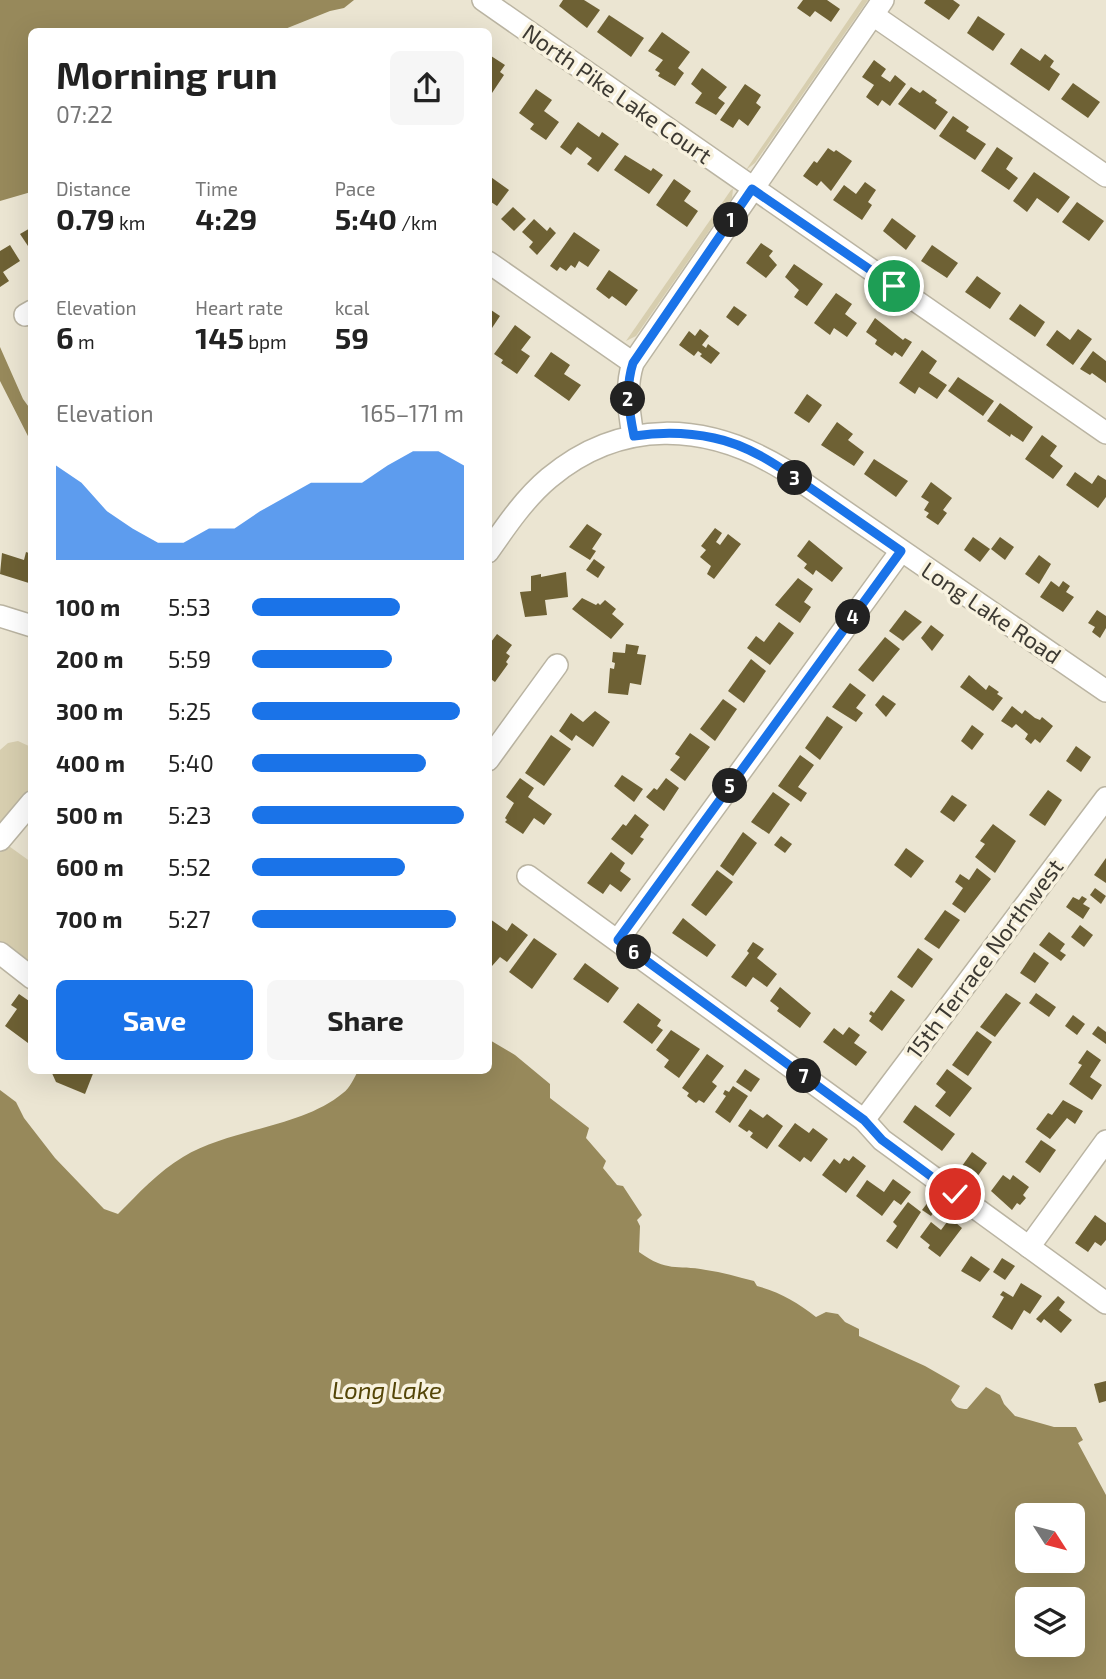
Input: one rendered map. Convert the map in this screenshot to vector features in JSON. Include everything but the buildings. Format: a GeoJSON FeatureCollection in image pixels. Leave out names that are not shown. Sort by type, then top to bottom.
{"type":"FeatureCollection","features":[{"type":"Feature","properties":{"kind":"street","name":"North Pike Lake Court"},"geometry":{"type":"LineString","coordinates":[[483,0],[1106,433]]}},
{"type":"Feature","properties":{"kind":"street"},"geometry":{"type":"LineString","coordinates":[[634,436],[628,402],[628,379],[633,363],[878,7],[1106,176]]}},
{"type":"Feature","properties":{"kind":"street"},"geometry":{"type":"LineString","coordinates":[[492,265],[633,363]]}},
{"type":"Feature","properties":{"kind":"street","name":"Long Lake Road"},"geometry":{"type":"LineString","coordinates":[[492,547],[548,479],[589,452],[634,436],[661,432],[716,438],[744,447],[783,469],[1106,691]]}},
{"type":"Feature","properties":{"kind":"street"},"geometry":{"type":"LineString","coordinates":[[618,940],[901,551]]}},
{"type":"Feature","properties":{"kind":"street"},"geometry":{"type":"LineString","coordinates":[[0,616],[28,625]]}},
{"type":"Feature","properties":{"kind":"street"},"geometry":{"type":"LineString","coordinates":[[492,754],[557,665]]}},
{"type":"Feature","properties":{"kind":"street","name":"15th Terrace Northwest"},"geometry":{"type":"LineString","coordinates":[[864,1120],[1106,798]]}},
{"type":"Feature","properties":{"kind":"street"},"geometry":{"type":"LineString","coordinates":[[0,840],[28,807]]}},
{"type":"Feature","properties":{"kind":"street"},"geometry":{"type":"LineString","coordinates":[[528,876],[864,1120],[882,1140],[1106,1303]]}},
{"type":"Feature","properties":{"kind":"street"},"geometry":{"type":"LineString","coordinates":[[0,953],[28,975]]}},
{"type":"Feature","properties":{"kind":"street"},"geometry":{"type":"LineString","coordinates":[[1029,1247],[1106,1141]]}},
{"type":"Feature","properties":{"kind":"shaded area"},"geometry":{"type":"Polygon","coordinates":[[[862,0],[868,0],[755,163],[746,170],[862,0]]]}},
{"type":"Feature","properties":{"kind":"shaded area"},"geometry":{"type":"Polygon","coordinates":[[[733,189],[732,198],[636,336],[626,341],[731,190],[733,189]]]}},
{"type":"Feature","properties":{"kind":"shaded area"},"geometry":{"type":"Polygon","coordinates":[[[18,741],[28,746],[28,794],[0,828],[0,750],[8,743],[18,741]]]}},
{"type":"Feature","properties":{"kind":"shaded area"},"geometry":{"type":"Polygon","coordinates":[[[6,844],[28,860],[28,962],[0,944],[0,852],[6,844]]]}},
{"type":"Feature","properties":{"kind":"water"},"geometry":{"type":"Polygon","coordinates":[[[0,0],[354,0],[344,8],[288,28],[28,28],[28,193],[0,201],[0,0]]]}},
{"type":"Feature","properties":{"kind":"water"},"geometry":{"type":"Polygon","coordinates":[[[0,347],[28,406],[28,436],[0,381],[0,347]]]}},
{"type":"Feature","properties":{"kind":"water","name":"Long Lake"},"geometry":{"type":"Polygon","coordinates":[[[492,1041],[515,1055],[550,1084],[550,1098],[589,1128],[586,1138],[606,1161],[603,1168],[617,1185],[623,1186],[642,1215],[637,1220],[640,1226],[639,1252],[649,1259],[672,1267],[695,1268],[754,1281],[757,1286],[788,1298],[816,1317],[826,1312],[838,1314],[845,1322],[859,1329],[859,1336],[925,1366],[960,1386],[951,1400],[959,1408],[967,1409],[986,1387],[1000,1395],[1015,1416],[1054,1427],[1076,1427],[1083,1440],[1078,1443],[1106,1495],[1106,1679],[0,1679],[0,1090],[16,1102],[24,1118],[55,1158],[104,1209],[118,1214],[157,1176],[183,1157],[222,1140],[307,1114],[326,1105],[345,1091],[356,1074],[492,1074],[492,1041]]]}},
{"type":"Feature","properties":{"kind":"route"},"geometry":{"type":"LineString","coordinates":[[894,286],[752,189],[633,363],[628,379],[628,402],[634,436],[661,432],[687,433],[744,447],[783,469],[901,551],[618,940],[864,1120],[882,1140],[955,1194]]}}]}
